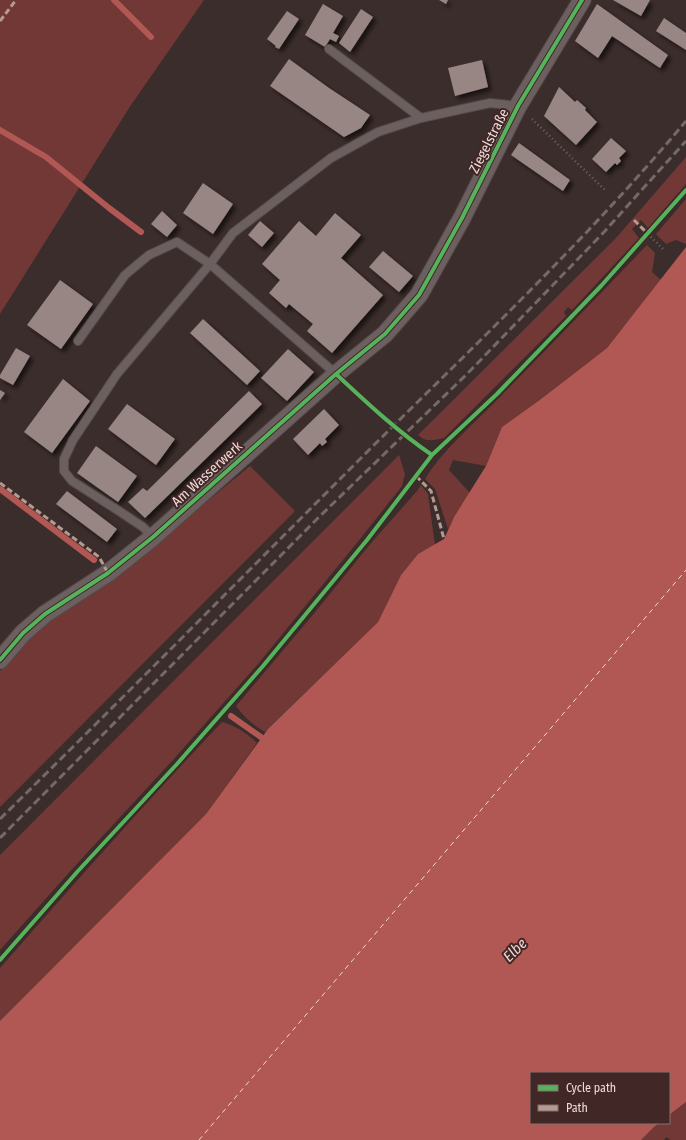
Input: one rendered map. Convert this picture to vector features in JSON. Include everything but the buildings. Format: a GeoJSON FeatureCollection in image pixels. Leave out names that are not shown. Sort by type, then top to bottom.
{"type":"FeatureCollection","features":[{"type":"Feature","properties":{"kind":"street","name":"Ziegelstraße"},"geometry":{"type":"LineString","coordinates":[[419,294],[462,218],[518,106],[582,0]]}},
{"type":"Feature","properties":{"kind":"street","name":"Am Wasserwerk"},"geometry":{"type":"LineString","coordinates":[[0,660],[23,633],[45,614],[108,573],[153,537],[336,374],[385,334],[419,294]]}},
{"type":"Feature","properties":{"kind":"lane"},"geometry":{"type":"LineString","coordinates":[[330,49],[421,118]]}},
{"type":"Feature","properties":{"kind":"lane"},"geometry":{"type":"LineString","coordinates":[[153,537],[143,527],[72,481],[64,471],[64,459],[73,440],[117,374],[210,264],[233,232],[331,158],[378,132],[421,118],[490,103],[518,106]]}},
{"type":"Feature","properties":{"kind":"lane"},"geometry":{"type":"LineString","coordinates":[[78,341],[125,275],[149,255],[177,242],[210,264],[336,374]]}},
{"type":"Feature","properties":{"kind":"path"},"geometry":{"type":"LineString","coordinates":[[518,106],[606,191]]}},
{"type":"Feature","properties":{"kind":"path"},"geometry":{"type":"LineString","coordinates":[[643,240],[653,229]]}},
{"type":"Feature","properties":{"kind":"path"},"geometry":{"type":"LineString","coordinates":[[648,234],[663,249]]}},
{"type":"Feature","properties":{"kind":"shaded area"},"geometry":{"type":"Polygon","coordinates":[[[0,0],[204,0],[131,105],[0,314],[0,0]]]}},
{"type":"Feature","properties":{"kind":"shaded area"},"geometry":{"type":"Polygon","coordinates":[[[686,157],[686,184],[648,228],[641,220],[632,229],[639,238],[572,310],[568,307],[564,312],[566,316],[444,438],[427,440],[421,438],[418,435],[616,238],[686,157]]]}},
{"type":"Feature","properties":{"kind":"shaded area"},"geometry":{"type":"Polygon","coordinates":[[[686,199],[686,244],[676,240],[666,244],[656,234],[686,199]]]}},
{"type":"Feature","properties":{"kind":"shaded area"},"geometry":{"type":"Polygon","coordinates":[[[647,245],[655,253],[652,272],[661,280],[607,348],[502,427],[486,466],[453,460],[449,470],[470,493],[448,529],[435,489],[425,479],[433,467],[461,436],[647,245]]]}},
{"type":"Feature","properties":{"kind":"shaded area"},"geometry":{"type":"Polygon","coordinates":[[[399,455],[405,474],[402,486],[360,539],[258,664],[0,950],[0,855],[399,455]]]}},
{"type":"Feature","properties":{"kind":"shaded area"},"geometry":{"type":"Polygon","coordinates":[[[250,466],[295,511],[0,807],[0,671],[27,640],[52,618],[112,580],[250,466]]]}},
{"type":"Feature","properties":{"kind":"shaded area"},"geometry":{"type":"Polygon","coordinates":[[[421,485],[428,494],[435,545],[418,554],[401,575],[378,622],[265,732],[253,724],[236,706],[421,485]]]}},
{"type":"Feature","properties":{"kind":"shaded area"},"geometry":{"type":"Polygon","coordinates":[[[222,722],[241,730],[257,743],[206,814],[0,1021],[0,968],[82,875],[222,722]]]}},
{"type":"Feature","properties":{"kind":"shaded area"},"geometry":{"type":"Polygon","coordinates":[[[686,1102],[686,1140],[671,1140],[666,1137],[664,1140],[641,1140],[658,1124],[670,1124],[670,1114],[686,1102]]]}},
{"type":"Feature","properties":{"kind":"water","name":"Elbe"},"geometry":{"type":"Polygon","coordinates":[[[686,247],[686,1102],[670,1114],[670,1072],[530,1072],[530,1124],[658,1124],[641,1140],[0,1140],[0,1021],[206,814],[268,729],[378,622],[401,575],[418,554],[444,539],[454,517],[486,466],[502,427],[607,348],[686,247]]]}},
{"type":"Feature","properties":{"kind":"waterway"},"geometry":{"type":"LineString","coordinates":[[114,0],[151,37]]}},
{"type":"Feature","properties":{"kind":"waterway"},"geometry":{"type":"LineString","coordinates":[[0,130],[46,157],[141,232]]}},
{"type":"Feature","properties":{"kind":"waterway"},"geometry":{"type":"LineString","coordinates":[[0,489],[94,560]]}},
{"type":"Feature","properties":{"kind":"waterway"},"geometry":{"type":"LineString","coordinates":[[231,716],[268,742]]}},
{"type":"Feature","properties":{"kind":"ferry route"},"geometry":{"type":"LineString","coordinates":[[199,1140],[686,570]]}},
{"type":"Feature","properties":{"kind":"railway"},"geometry":{"type":"LineString","coordinates":[[0,819],[533,288],[611,206],[686,121]]}},
{"type":"Feature","properties":{"kind":"railway"},"geometry":{"type":"LineString","coordinates":[[0,838],[318,518],[467,374],[605,231],[686,141]]}},
{"type":"Feature","properties":{"kind":"marked path"},"geometry":{"type":"LineString","coordinates":[[0,21],[16,0]]}},
{"type":"Feature","properties":{"kind":"marked path"},"geometry":{"type":"LineString","coordinates":[[634,220],[648,234]]}},
{"type":"Feature","properties":{"kind":"marked path"},"geometry":{"type":"LineString","coordinates":[[416,476],[431,491],[444,539]]}},
{"type":"Feature","properties":{"kind":"marked path"},"geometry":{"type":"LineString","coordinates":[[0,483],[99,557],[108,573]]}},
{"type":"Feature","properties":{"kind":"cycle path"},"geometry":{"type":"LineString","coordinates":[[0,660],[23,633],[45,614],[108,573],[153,537],[336,374],[385,334],[419,295],[462,218],[518,106],[582,0]]}},
{"type":"Feature","properties":{"kind":"cycle path"},"geometry":{"type":"LineString","coordinates":[[0,960],[78,871],[177,764],[263,666],[367,540],[432,455],[497,394],[601,286],[686,190]]}},
{"type":"Feature","properties":{"kind":"cycle path"},"geometry":{"type":"LineString","coordinates":[[336,374],[394,426],[432,455]]}}]}
